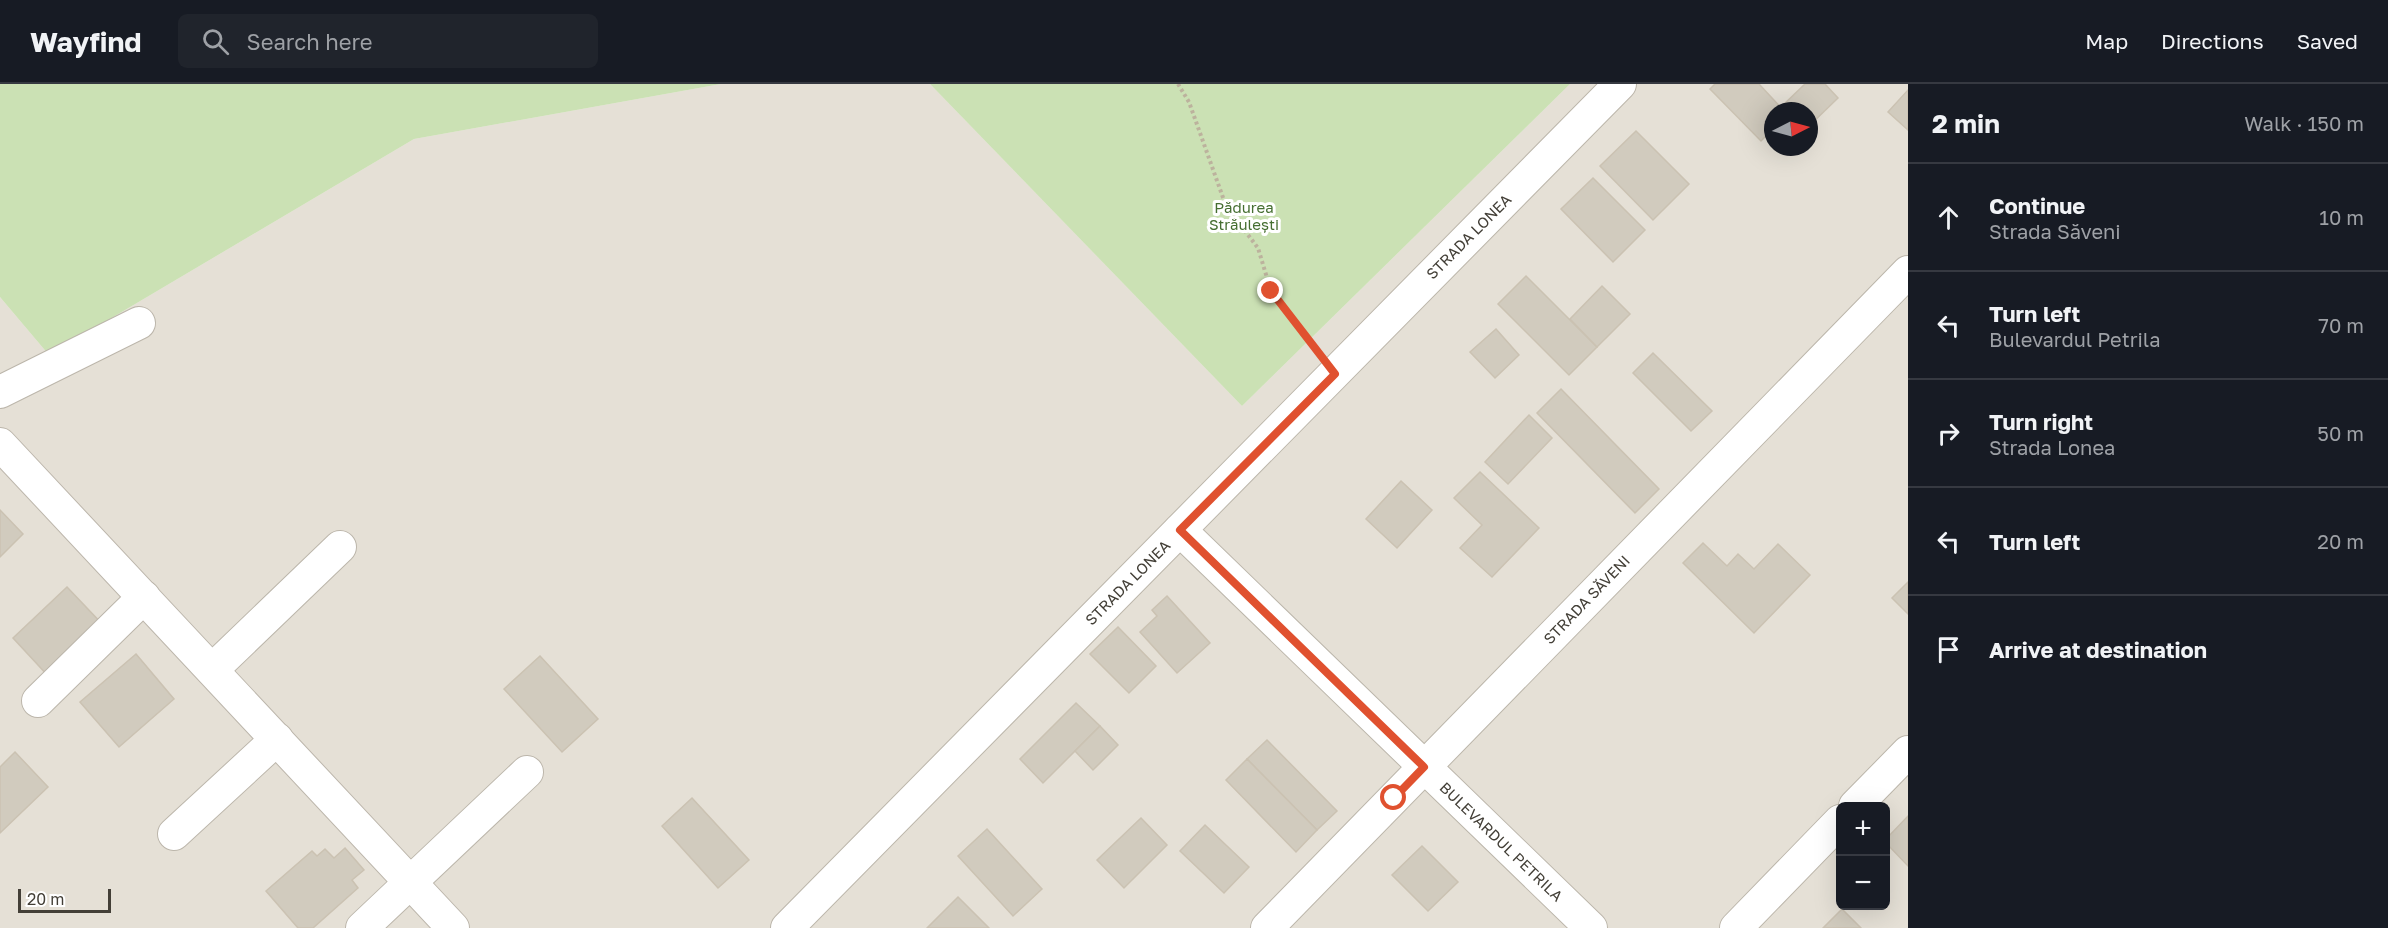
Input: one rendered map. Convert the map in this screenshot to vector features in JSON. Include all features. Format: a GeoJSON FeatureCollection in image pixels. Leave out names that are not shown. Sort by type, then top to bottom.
{"type":"FeatureCollection","features":[{"type":"Feature","properties":{"kind":"street","name":"STRADA LONEA"},"geometry":{"type":"LineString","coordinates":[[787,928],[1620,84]]}},
{"type":"Feature","properties":{"kind":"street","name":"STRADA SĂVENI"},"geometry":{"type":"LineString","coordinates":[[1267,928],[1908,272]]}},
{"type":"Feature","properties":{"kind":"street"},"geometry":{"type":"LineString","coordinates":[[0,392],[139,323]]}},
{"type":"Feature","properties":{"kind":"street"},"geometry":{"type":"LineString","coordinates":[[0,444],[453,928]]}},
{"type":"Feature","properties":{"kind":"street","name":"BULEVARDUL PETRILA"},"geometry":{"type":"LineString","coordinates":[[1180,530],[1590,928]]}},
{"type":"Feature","properties":{"kind":"street"},"geometry":{"type":"LineString","coordinates":[[212,670],[340,547]]}},
{"type":"Feature","properties":{"kind":"street"},"geometry":{"type":"LineString","coordinates":[[38,701],[144,597]]}},
{"type":"Feature","properties":{"kind":"street"},"geometry":{"type":"LineString","coordinates":[[174,834],[277,739]]}},
{"type":"Feature","properties":{"kind":"street"},"geometry":{"type":"LineString","coordinates":[[1860,802],[1908,752]]}},
{"type":"Feature","properties":{"kind":"street"},"geometry":{"type":"LineString","coordinates":[[362,928],[527,772]]}},
{"type":"Feature","properties":{"kind":"street"},"geometry":{"type":"LineString","coordinates":[[1736,928],[1836,825]]}},
{"type":"Feature","properties":{"kind":"path"},"geometry":{"type":"LineString","coordinates":[[1178,84],[1189,102],[1226,206],[1258,248],[1271,291],[1335,374]]}},
{"type":"Feature","properties":{"kind":"shaded area"},"geometry":{"type":"Polygon","coordinates":[[[721,84],[930,84],[1242,406],[1570,84],[1908,84],[1908,928],[0,928],[0,297],[49,355],[414,139],[721,84]]]}},
{"type":"Feature","properties":{"kind":"green space"},"geometry":{"type":"Polygon","coordinates":[[[0,84],[721,84],[414,139],[49,355],[0,297],[0,84]]]}},
{"type":"Feature","properties":{"kind":"green space","name":"Pădurea Străulești"},"geometry":{"type":"Polygon","coordinates":[[[930,84],[1570,84],[1242,406],[930,84]]]}},
{"type":"Feature","properties":{"kind":"building"},"geometry":{"type":"Polygon","coordinates":[[[1715,84],[1759,84],[1776,102],[1764,102],[1764,138],[1761,141],[1710,89],[1715,84]]]}},
{"type":"Feature","properties":{"kind":"building"},"geometry":{"type":"Polygon","coordinates":[[[1805,84],[1825,84],[1838,98],[1818,117],[1818,102],[1786,102],[1805,84]]]}},
{"type":"Feature","properties":{"kind":"building"},"geometry":{"type":"Polygon","coordinates":[[[1908,90],[1908,130],[1888,112],[1908,90]]]}},
{"type":"Feature","properties":{"kind":"building"},"geometry":{"type":"Polygon","coordinates":[[[1636,131],[1689,184],[1653,220],[1600,166],[1636,131]]]}},
{"type":"Feature","properties":{"kind":"building"},"geometry":{"type":"Polygon","coordinates":[[[1593,178],[1645,230],[1613,262],[1561,209],[1593,178]]]}},
{"type":"Feature","properties":{"kind":"building"},"geometry":{"type":"Polygon","coordinates":[[[1526,276],[1597,347],[1569,375],[1498,304],[1526,276]]]}},
{"type":"Feature","properties":{"kind":"building"},"geometry":{"type":"Polygon","coordinates":[[[1602,286],[1630,314],[1597,347],[1570,319],[1602,286]]]}},
{"type":"Feature","properties":{"kind":"building"},"geometry":{"type":"Polygon","coordinates":[[[1496,329],[1519,355],[1495,378],[1470,352],[1496,329]]]}},
{"type":"Feature","properties":{"kind":"building"},"geometry":{"type":"Polygon","coordinates":[[[1653,353],[1712,411],[1691,431],[1633,373],[1653,353]]]}},
{"type":"Feature","properties":{"kind":"building"},"geometry":{"type":"Polygon","coordinates":[[[1561,389],[1659,489],[1635,513],[1537,413],[1561,389]]]}},
{"type":"Feature","properties":{"kind":"building"},"geometry":{"type":"Polygon","coordinates":[[[1529,415],[1552,438],[1508,484],[1485,462],[1529,415]]]}},
{"type":"Feature","properties":{"kind":"building"},"geometry":{"type":"Polygon","coordinates":[[[1480,472],[1539,528],[1492,577],[1460,548],[1482,525],[1454,498],[1480,472]]]}},
{"type":"Feature","properties":{"kind":"building"},"geometry":{"type":"Polygon","coordinates":[[[1401,481],[1432,510],[1397,548],[1366,519],[1401,481]]]}},
{"type":"Feature","properties":{"kind":"building"},"geometry":{"type":"Polygon","coordinates":[[[0,510],[23,534],[0,557],[0,510]]]}},
{"type":"Feature","properties":{"kind":"building"},"geometry":{"type":"Polygon","coordinates":[[[1703,543],[1727,566],[1738,554],[1754,569],[1778,544],[1810,575],[1754,633],[1683,563],[1703,543]]]}},
{"type":"Feature","properties":{"kind":"building"},"geometry":{"type":"Polygon","coordinates":[[[1908,582],[1908,614],[1892,598],[1908,582]]]}},
{"type":"Feature","properties":{"kind":"building"},"geometry":{"type":"Polygon","coordinates":[[[67,587],[105,627],[50,678],[13,638],[67,587]]]}},
{"type":"Feature","properties":{"kind":"building"},"geometry":{"type":"Polygon","coordinates":[[[1167,596],[1210,643],[1177,673],[1140,632],[1157,616],[1152,610],[1167,596]]]}},
{"type":"Feature","properties":{"kind":"building"},"geometry":{"type":"Polygon","coordinates":[[[1118,627],[1156,666],[1129,693],[1090,654],[1118,627]]]}},
{"type":"Feature","properties":{"kind":"building"},"geometry":{"type":"Polygon","coordinates":[[[136,654],[174,699],[119,747],[80,702],[136,654]]]}},
{"type":"Feature","properties":{"kind":"building"},"geometry":{"type":"Polygon","coordinates":[[[540,656],[598,719],[562,752],[504,689],[540,656]]]}},
{"type":"Feature","properties":{"kind":"building"},"geometry":{"type":"Polygon","coordinates":[[[1076,703],[1100,726],[1043,783],[1020,759],[1076,703]]]}},
{"type":"Feature","properties":{"kind":"building"},"geometry":{"type":"Polygon","coordinates":[[[1100,726],[1118,745],[1093,770],[1075,751],[1100,726]]]}},
{"type":"Feature","properties":{"kind":"building"},"geometry":{"type":"Polygon","coordinates":[[[1267,740],[1337,811],[1317,830],[1247,759],[1267,740]]]}},
{"type":"Feature","properties":{"kind":"building"},"geometry":{"type":"Polygon","coordinates":[[[15,752],[48,787],[0,833],[0,767],[15,752]]]}},
{"type":"Feature","properties":{"kind":"building"},"geometry":{"type":"Polygon","coordinates":[[[1247,759],[1317,830],[1296,852],[1226,780],[1247,759]]]}},
{"type":"Feature","properties":{"kind":"building"},"geometry":{"type":"Polygon","coordinates":[[[692,798],[749,860],[718,888],[662,826],[692,798]]]}},
{"type":"Feature","properties":{"kind":"building"},"geometry":{"type":"Polygon","coordinates":[[[1908,816],[1908,866],[1890,847],[1890,835],[1908,816]]]}},
{"type":"Feature","properties":{"kind":"building"},"geometry":{"type":"Polygon","coordinates":[[[1141,818],[1167,845],[1124,888],[1097,860],[1141,818]]]}},
{"type":"Feature","properties":{"kind":"building"},"geometry":{"type":"Polygon","coordinates":[[[1205,825],[1249,867],[1224,893],[1180,851],[1205,825]]]}},
{"type":"Feature","properties":{"kind":"building"},"geometry":{"type":"Polygon","coordinates":[[[987,829],[1042,889],[1013,916],[958,856],[987,829]]]}},
{"type":"Feature","properties":{"kind":"building"},"geometry":{"type":"Polygon","coordinates":[[[1422,846],[1458,882],[1428,911],[1392,875],[1422,846]]]}},
{"type":"Feature","properties":{"kind":"building"},"geometry":{"type":"Polygon","coordinates":[[[345,848],[364,870],[352,880],[358,888],[313,928],[298,928],[266,891],[312,851],[317,856],[325,849],[334,858],[345,848]]]}},
{"type":"Feature","properties":{"kind":"building"},"geometry":{"type":"Polygon","coordinates":[[[958,897],[989,928],[927,928],[958,897]]]}},
{"type":"Feature","properties":{"kind":"building"},"geometry":{"type":"Polygon","coordinates":[[[1843,910],[1861,928],[1823,928],[1843,910]]]}},
{"type":"Feature","properties":{"kind":"route"},"geometry":{"type":"LineString","coordinates":[[1271,291],[1335,374],[1180,530],[1424,767],[1394,798]]}}]}
